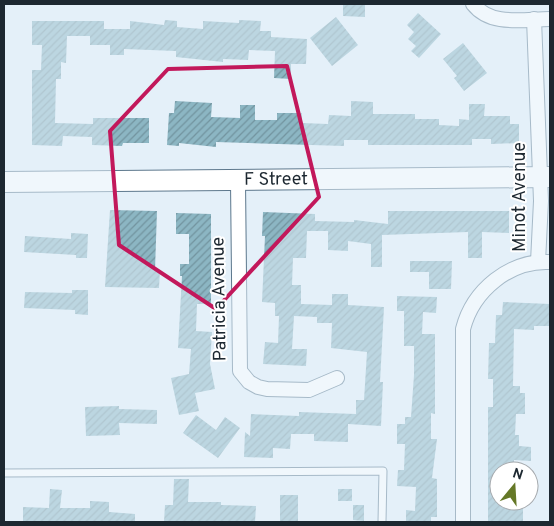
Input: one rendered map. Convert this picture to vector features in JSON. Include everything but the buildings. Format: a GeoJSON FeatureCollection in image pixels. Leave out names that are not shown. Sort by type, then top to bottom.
{"type":"FeatureCollection","features":[{"type":"Feature","properties":{"kind":"main road","name":"F Street"},"geometry":{"type":"LineString","coordinates":[[4,182],[545,177]]}},
{"type":"Feature","properties":{"kind":"street"},"geometry":{"type":"LineString","coordinates":[[473,4],[478,10],[493,19],[550,18]]}},
{"type":"Feature","properties":{"kind":"street","name":"Minot Avenue"},"geometry":{"type":"LineString","coordinates":[[463,522],[463,328],[466,316],[480,296],[498,279],[517,268],[544,262],[545,177],[534,19]]}},
{"type":"Feature","properties":{"kind":"street","name":"Patricia Avenue"},"geometry":{"type":"LineString","coordinates":[[238,181],[240,371],[249,382],[267,389],[309,390],[337,378]]}},
{"type":"Feature","properties":{"kind":"lane"},"geometry":{"type":"LineString","coordinates":[[4,473],[383,471],[382,522]]}},
{"type":"Feature","properties":{"kind":"highlighted area"},"geometry":{"type":"Polygon","coordinates":[[[287,66],[319,197],[216,309],[119,245],[110,131],[168,69],[287,66]]]}}]}
